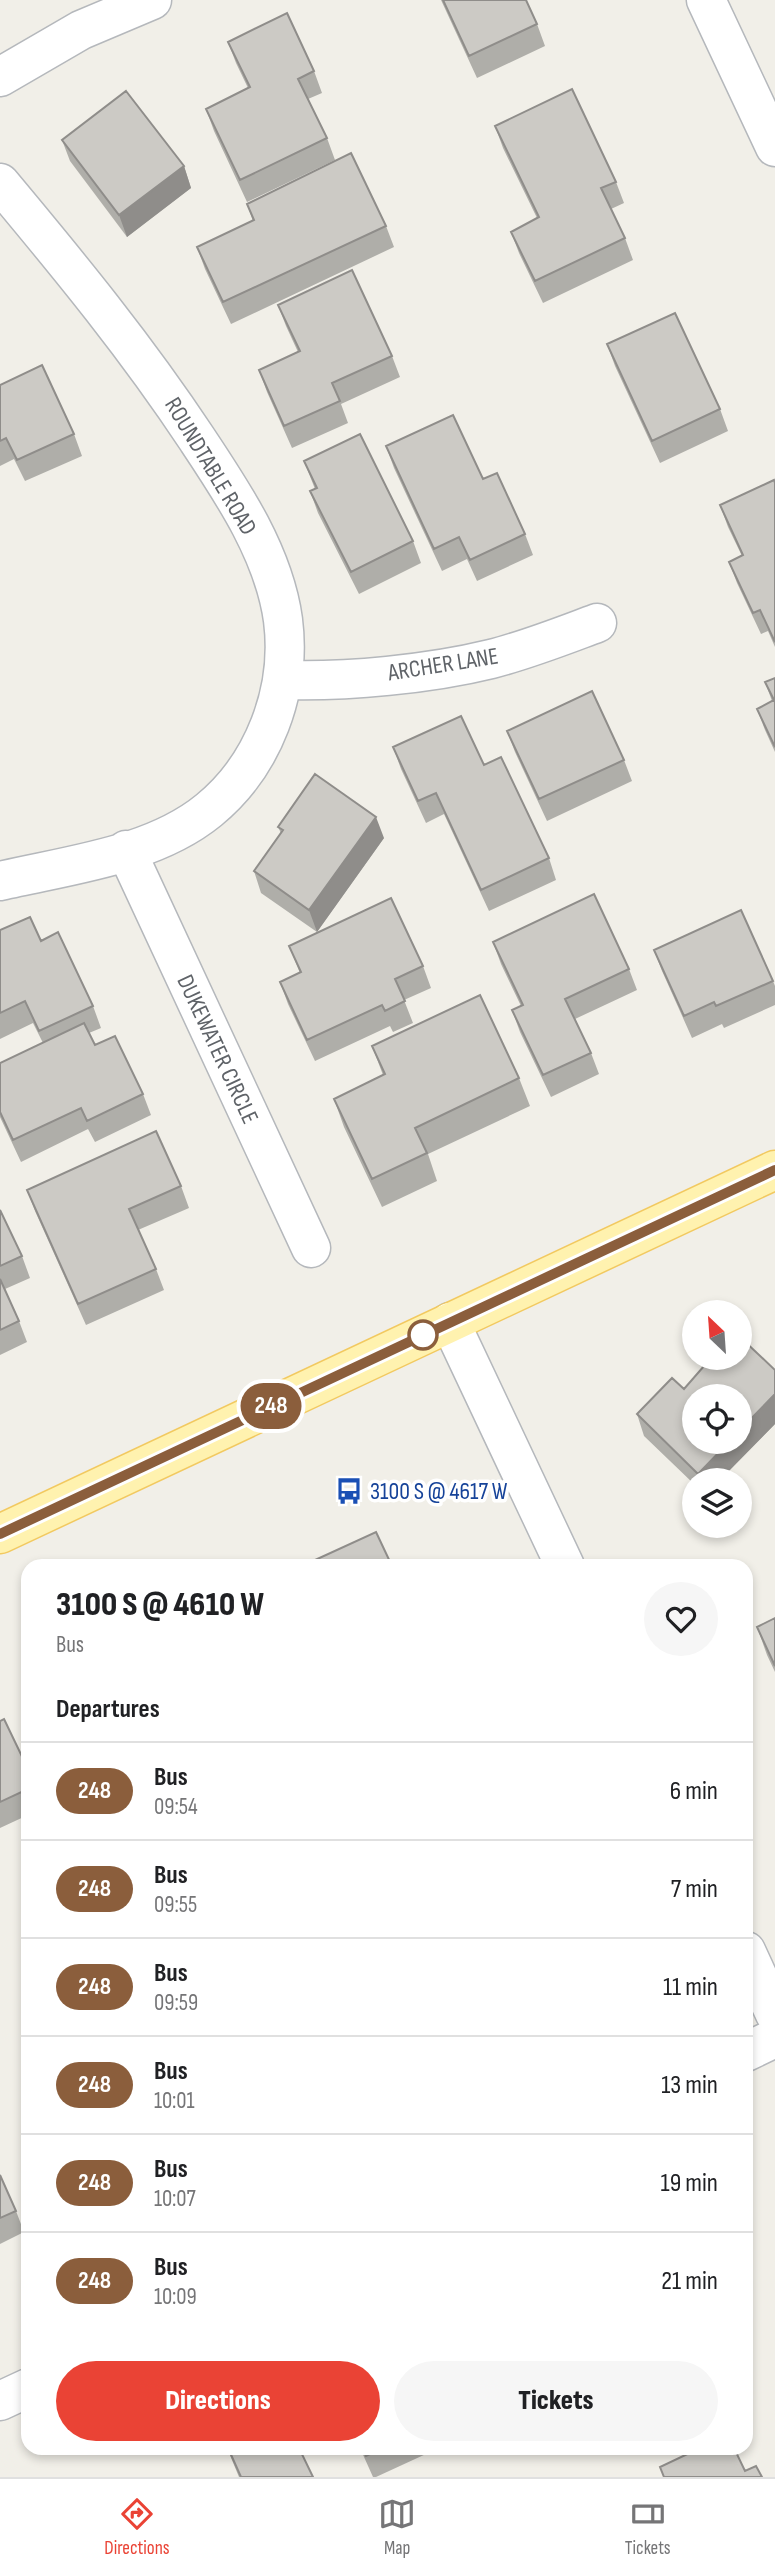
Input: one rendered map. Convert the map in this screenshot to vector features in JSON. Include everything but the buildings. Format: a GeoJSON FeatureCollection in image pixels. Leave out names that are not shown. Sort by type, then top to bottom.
{"type":"FeatureCollection","features":[{"type":"Feature","properties":{"kind":"main road"},"geometry":{"type":"LineString","coordinates":[[0,1534],[775,1170]]}},
{"type":"Feature","properties":{"kind":"street"},"geometry":{"type":"LineString","coordinates":[[0,78],[81,30],[152,0]]}},
{"type":"Feature","properties":{"kind":"street"},"geometry":{"type":"LineString","coordinates":[[706,0],[775,147]]}},
{"type":"Feature","properties":{"kind":"street","name":"ROUNDTABLE ROAD"},"geometry":{"type":"LineString","coordinates":[[0,183],[145,361],[242,509],[262,551],[283,620],[283,680],[269,729],[253,762],[208,811],[183,827],[126,850],[0,881]]}},
{"type":"Feature","properties":{"kind":"street","name":"ARCHER LANE"},"geometry":{"type":"LineString","coordinates":[[283,680],[315,681],[457,665],[531,647],[597,623]]}},
{"type":"Feature","properties":{"kind":"street","name":"DUKEWATER CIRCLE"},"geometry":{"type":"LineString","coordinates":[[126,850],[311,1248]]}},
{"type":"Feature","properties":{"kind":"street"},"geometry":{"type":"LineString","coordinates":[[450,1322],[562,1559]]}},
{"type":"Feature","properties":{"kind":"street"},"geometry":{"type":"LineString","coordinates":[[753,1966],[775,2014]]}},
{"type":"Feature","properties":{"kind":"street"},"geometry":{"type":"LineString","coordinates":[[753,2049],[775,2038]]}},
{"type":"Feature","properties":{"kind":"street"},"geometry":{"type":"LineString","coordinates":[[0,2401],[21,2391]]}},
{"type":"Feature","properties":{"kind":"bus line","name":"248"},"geometry":{"type":"LineString","coordinates":[[0,1534],[775,1170]]}},
{"type":"Feature","properties":{"kind":"place","name":"3100 S @ 4617 W"},"geometry":{"type":"Point","coordinates":[349,1491]}}]}
